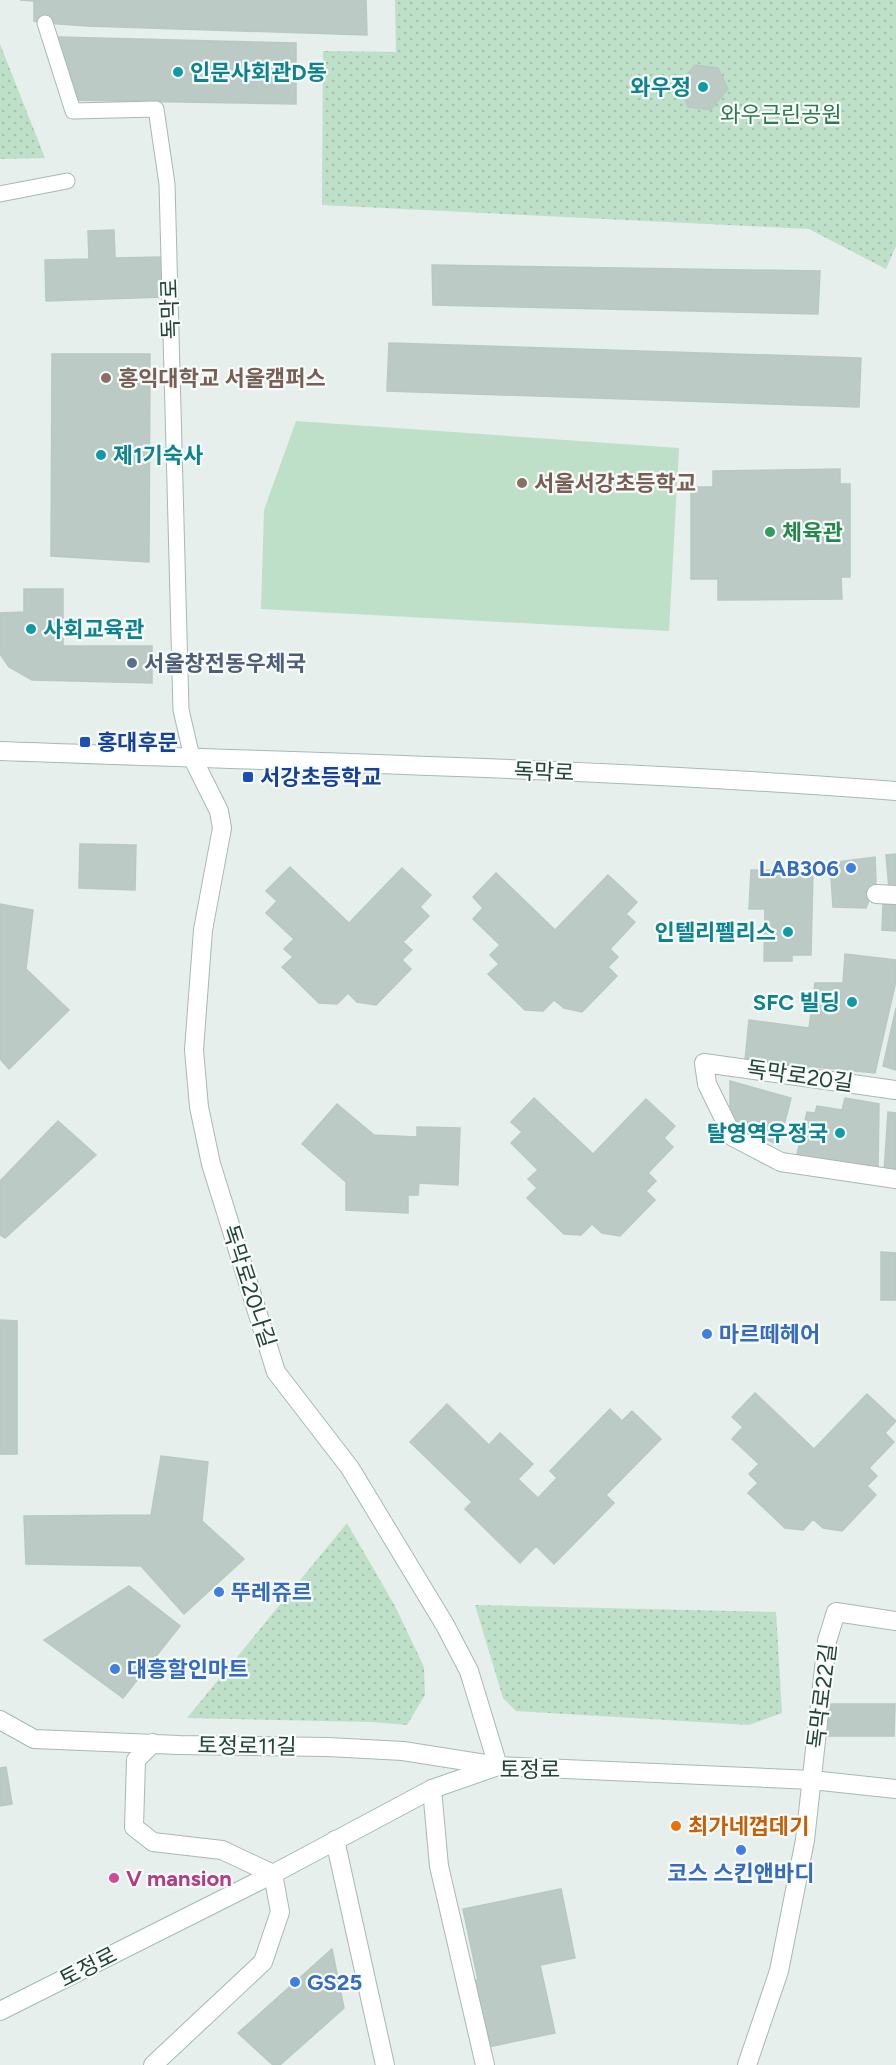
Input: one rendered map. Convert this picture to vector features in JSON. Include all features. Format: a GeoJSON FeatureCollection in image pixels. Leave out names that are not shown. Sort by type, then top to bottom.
{"type":"FeatureCollection","features":[{"type":"Feature","properties":{"kind":"street","name":"독막로"},"geometry":{"type":"LineString","coordinates":[[0,751],[779,782],[896,791]]}},
{"type":"Feature","properties":{"kind":"street","name":"독막로20나길"},"geometry":{"type":"LineString","coordinates":[[192,757],[219,811],[222,828],[203,930],[194,1050],[199,1107],[211,1164],[276,1372],[350,1468],[445,1625],[469,1671],[498,1766]]}},
{"type":"Feature","properties":{"kind":"street"},"geometry":{"type":"LineString","coordinates":[[876,894],[896,895]]}},
{"type":"Feature","properties":{"kind":"street","name":"독막로20길"},"geometry":{"type":"LineString","coordinates":[[896,1090],[704,1063],[707,1084],[733,1137],[781,1162],[896,1179]]}},
{"type":"Feature","properties":{"kind":"street","name":"독막로22길"},"geometry":{"type":"LineString","coordinates":[[812,1780],[827,1641],[836,1612],[896,1621]]}},
{"type":"Feature","properties":{"kind":"street","name":"토정로11길"},"geometry":{"type":"LineString","coordinates":[[0,1720],[34,1739],[402,1751],[498,1766]]}},
{"type":"Feature","properties":{"kind":"street"},"geometry":{"type":"LineString","coordinates":[[153,1743],[136,1760],[134,1827],[153,1842],[222,1850],[273,1874],[280,1912],[263,1962],[153,2065]]}},
{"type":"Feature","properties":{"kind":"street","name":"토정로"},"geometry":{"type":"LineString","coordinates":[[0,2011],[273,1874],[432,1789],[498,1766],[812,1780],[896,1789]]}},
{"type":"Feature","properties":{"kind":"street"},"geometry":{"type":"LineString","coordinates":[[747,2065],[779,1971],[805,1840],[812,1780]]}},
{"type":"Feature","properties":{"kind":"street"},"geometry":{"type":"LineString","coordinates":[[432,1789],[439,1866],[485,2065]]}},
{"type":"Feature","properties":{"kind":"street"},"geometry":{"type":"LineString","coordinates":[[335,1840],[386,2065]]}},
{"type":"Feature","properties":{"kind":"lane","name":"독막로"},"geometry":{"type":"LineString","coordinates":[[45,23],[73,111],[156,109],[167,184],[181,710],[192,757]]}},
{"type":"Feature","properties":{"kind":"lane"},"geometry":{"type":"LineString","coordinates":[[0,194],[67,181]]}},
{"type":"Feature","properties":{"kind":"green space","name":"와우근린공원"},"geometry":{"type":"Polygon","coordinates":[[[395,0],[896,0],[896,246],[886,269],[809,229],[322,205],[323,51],[396,52],[395,0]]]}},
{"type":"Feature","properties":{"kind":"green space"},"geometry":{"type":"Polygon","coordinates":[[[0,44],[45,158],[0,159],[0,44]]]}},
{"type":"Feature","properties":{"kind":"green space"},"geometry":{"type":"Polygon","coordinates":[[[296,421],[679,448],[669,631],[261,609],[264,510],[296,421]]]}},
{"type":"Feature","properties":{"kind":"green space"},"geometry":{"type":"Polygon","coordinates":[[[347,1523],[395,1606],[424,1667],[425,1695],[407,1725],[371,1722],[187,1718],[347,1523]]]}},
{"type":"Feature","properties":{"kind":"green space"},"geometry":{"type":"Polygon","coordinates":[[[475,1605],[776,1612],[782,1713],[749,1725],[516,1711],[503,1698],[475,1605]]]}},
{"type":"Feature","properties":{"kind":"building"},"geometry":{"type":"Polygon","coordinates":[[[20,0],[366,0],[367,35],[45,23],[34,21],[34,1],[20,0]]]}},
{"type":"Feature","properties":{"kind":"building","name":"인문사회관D동"},"geometry":{"type":"Polygon","coordinates":[[[57,37],[296,43],[296,104],[63,100],[57,37]]]}},
{"type":"Feature","properties":{"kind":"building","name":"와우정"},"geometry":{"type":"Polygon","coordinates":[[[695,65],[718,68],[728,89],[710,110],[688,107],[679,84],[695,65]]]}},
{"type":"Feature","properties":{"kind":"building"},"geometry":{"type":"Polygon","coordinates":[[[114,230],[115,258],[161,257],[163,297],[46,301],[45,260],[89,259],[88,231],[114,230]]]}},
{"type":"Feature","properties":{"kind":"building"},"geometry":{"type":"Polygon","coordinates":[[[432,265],[820,271],[818,314],[433,305],[432,265]]]}},
{"type":"Feature","properties":{"kind":"building"},"geometry":{"type":"Polygon","coordinates":[[[389,343],[861,358],[859,407],[387,391],[389,343]]]}},
{"type":"Feature","properties":{"kind":"building","name":"제1기숙사"},"geometry":{"type":"Polygon","coordinates":[[[52,354],[150,354],[149,562],[51,556],[52,354]]]}},
{"type":"Feature","properties":{"kind":"building","name":"체육관"},"geometry":{"type":"Polygon","coordinates":[[[840,469],[840,484],[850,484],[850,577],[841,577],[842,599],[718,600],[718,579],[691,579],[691,487],[713,487],[713,471],[840,469]]]}},
{"type":"Feature","properties":{"kind":"building","name":"사회교육관"},"geometry":{"type":"Polygon","coordinates":[[[24,589],[63,589],[63,646],[152,646],[152,683],[32,680],[9,667],[0,654],[0,613],[24,612],[24,589]]]}},
{"type":"Feature","properties":{"kind":"building"},"geometry":{"type":"Polygon","coordinates":[[[80,844],[136,845],[135,890],[79,888],[80,844]]]}},
{"type":"Feature","properties":{"kind":"building"},"geometry":{"type":"Polygon","coordinates":[[[896,854],[896,889],[889,888],[886,855],[896,854]]]}},
{"type":"Feature","properties":{"kind":"building"},"geometry":{"type":"Polygon","coordinates":[[[875,857],[876,882],[866,908],[833,907],[830,863],[875,857]]]}},
{"type":"Feature","properties":{"kind":"building"},"geometry":{"type":"Polygon","coordinates":[[[290,867],[349,923],[402,868],[431,895],[420,907],[429,916],[403,942],[412,950],[402,960],[411,969],[376,1005],[357,1002],[348,993],[337,1004],[319,1003],[282,967],[293,957],[284,949],[294,939],[266,913],[277,901],[266,891],[290,867]]]}},
{"type":"Feature","properties":{"kind":"building","name":"인텔리펠리스"},"geometry":{"type":"Polygon","coordinates":[[[751,870],[813,871],[811,955],[792,955],[792,961],[764,961],[765,909],[749,909],[751,870]]]}},
{"type":"Feature","properties":{"kind":"building"},"geometry":{"type":"Polygon","coordinates":[[[496,873],[555,930],[608,875],[637,902],[626,914],[635,922],[610,949],[618,957],[608,967],[617,976],[582,1012],[564,1008],[554,1000],[543,1011],[525,1010],[488,974],[499,964],[490,955],[500,945],[473,919],[483,908],[473,897],[496,873]]]}},
{"type":"Feature","properties":{"kind":"building"},"geometry":{"type":"Polygon","coordinates":[[[0,904],[33,910],[26,969],[69,1010],[9,1069],[0,1059],[0,904]]]}},
{"type":"Feature","properties":{"kind":"building"},"geometry":{"type":"Polygon","coordinates":[[[883,904],[896,904],[896,931],[882,930],[883,904]]]}},
{"type":"Feature","properties":{"kind":"building","name":"SFC 빌딩"},"geometry":{"type":"Polygon","coordinates":[[[845,954],[896,960],[896,981],[875,1073],[745,1060],[749,1020],[809,1028],[815,983],[843,983],[845,954]]]}},
{"type":"Feature","properties":{"kind":"building"},"geometry":{"type":"Polygon","coordinates":[[[896,1008],[896,1070],[883,1066],[896,1008]]]}},
{"type":"Feature","properties":{"kind":"building"},"geometry":{"type":"Polygon","coordinates":[[[730,1081],[791,1098],[779,1145],[739,1128],[730,1106],[730,1081]]]}},
{"type":"Feature","properties":{"kind":"building"},"geometry":{"type":"Polygon","coordinates":[[[534,1098],[593,1154],[646,1099],[675,1126],[664,1138],[673,1147],[648,1173],[656,1181],[646,1191],[655,1200],[620,1236],[602,1233],[592,1224],[581,1235],[564,1234],[527,1198],[537,1188],[528,1179],[538,1170],[511,1143],[522,1132],[511,1122],[534,1098]]]}},
{"type":"Feature","properties":{"kind":"building","name":"탈영역우정국"},"geometry":{"type":"Polygon","coordinates":[[[845,1098],[879,1104],[878,1170],[797,1154],[807,1112],[815,1113],[817,1106],[842,1110],[845,1098]]]}},
{"type":"Feature","properties":{"kind":"building"},"geometry":{"type":"Polygon","coordinates":[[[337,1104],[374,1135],[417,1137],[417,1127],[460,1128],[458,1185],[419,1183],[418,1195],[408,1195],[408,1213],[346,1210],[346,1182],[302,1144],[337,1104]]]}},
{"type":"Feature","properties":{"kind":"building"},"geometry":{"type":"Polygon","coordinates":[[[888,1112],[896,1113],[896,1173],[884,1172],[888,1112]]]}},
{"type":"Feature","properties":{"kind":"building"},"geometry":{"type":"Polygon","coordinates":[[[58,1121],[96,1155],[5,1238],[0,1235],[0,1181],[58,1121]]]}},
{"type":"Feature","properties":{"kind":"building"},"geometry":{"type":"Polygon","coordinates":[[[881,1252],[896,1253],[896,1300],[881,1300],[881,1252]]]}},
{"type":"Feature","properties":{"kind":"building"},"geometry":{"type":"Polygon","coordinates":[[[0,1320],[17,1321],[17,1454],[0,1454],[0,1320]]]}},
{"type":"Feature","properties":{"kind":"building"},"geometry":{"type":"Polygon","coordinates":[[[755,1393],[814,1449],[867,1394],[896,1421],[885,1433],[894,1442],[869,1468],[877,1476],[867,1486],[876,1495],[842,1531],[823,1528],[813,1519],[803,1530],[785,1528],[748,1493],[758,1483],[749,1474],[759,1464],[732,1439],[743,1427],[732,1417],[755,1393]]]}},
{"type":"Feature","properties":{"kind":"building"},"geometry":{"type":"Polygon","coordinates":[[[447,1404],[489,1445],[500,1433],[533,1464],[518,1479],[538,1498],[557,1478],[550,1471],[610,1409],[622,1421],[632,1411],[661,1439],[606,1495],[614,1503],[554,1564],[536,1546],[520,1563],[465,1509],[472,1502],[410,1442],[447,1404]]]}},
{"type":"Feature","properties":{"kind":"building"},"geometry":{"type":"Polygon","coordinates":[[[161,1456],[208,1462],[202,1521],[244,1559],[184,1614],[141,1566],[26,1564],[24,1516],[151,1515],[161,1456]]]}},
{"type":"Feature","properties":{"kind":"building","name":"대흥할인마트"},"geometry":{"type":"Polygon","coordinates":[[[129,1586],[180,1626],[123,1698],[44,1640],[129,1586]]]}},
{"type":"Feature","properties":{"kind":"building"},"geometry":{"type":"Polygon","coordinates":[[[828,1704],[895,1704],[894,1736],[828,1736],[828,1704]]]}},
{"type":"Feature","properties":{"kind":"building"},"geometry":{"type":"Polygon","coordinates":[[[6,1767],[12,1804],[0,1806],[0,1768],[6,1767]]]}},
{"type":"Feature","properties":{"kind":"building"},"geometry":{"type":"Polygon","coordinates":[[[561,1889],[575,1958],[540,1965],[555,2033],[483,2048],[469,1981],[478,1980],[463,1909],[561,1889]]]}},
{"type":"Feature","properties":{"kind":"building"},"geometry":{"type":"Polygon","coordinates":[[[332,1949],[344,2008],[280,2065],[273,2065],[238,2033],[332,1949]]]}},
{"type":"Feature","properties":{"kind":"place","name":"인문사회관D동"},"geometry":{"type":"Point","coordinates":[178,72]}},
{"type":"Feature","properties":{"kind":"place","name":"와우정"},"geometry":{"type":"Point","coordinates":[703,87]}},
{"type":"Feature","properties":{"kind":"place","name":"홍익대학교 서울캠퍼스"},"geometry":{"type":"Point","coordinates":[106,378]}},
{"type":"Feature","properties":{"kind":"place","name":"제1기숙사"},"geometry":{"type":"Point","coordinates":[101,455]}},
{"type":"Feature","properties":{"kind":"place","name":"서울서강초등학교"},"geometry":{"type":"Point","coordinates":[522,483]}},
{"type":"Feature","properties":{"kind":"place","name":"체육관"},"geometry":{"type":"Point","coordinates":[770,532]}},
{"type":"Feature","properties":{"kind":"place","name":"사회교육관"},"geometry":{"type":"Point","coordinates":[31,629]}},
{"type":"Feature","properties":{"kind":"place","name":"서울창전동우체국"},"geometry":{"type":"Point","coordinates":[132,663]}},
{"type":"Feature","properties":{"kind":"place","name":"홍대후문"},"geometry":{"type":"Point","coordinates":[85,742]}},
{"type":"Feature","properties":{"kind":"place","name":"서강초등학교"},"geometry":{"type":"Point","coordinates":[248,777]}},
{"type":"Feature","properties":{"kind":"place","name":"LAB306"},"geometry":{"type":"Point","coordinates":[851,868]}},
{"type":"Feature","properties":{"kind":"place","name":"인텔리펠리스"},"geometry":{"type":"Point","coordinates":[788,932]}},
{"type":"Feature","properties":{"kind":"place","name":"SFC 빌딩"},"geometry":{"type":"Point","coordinates":[852,1002]}},
{"type":"Feature","properties":{"kind":"place","name":"탈영역우정국"},"geometry":{"type":"Point","coordinates":[840,1133]}},
{"type":"Feature","properties":{"kind":"place","name":"마르떼헤어"},"geometry":{"type":"Point","coordinates":[707,1334]}},
{"type":"Feature","properties":{"kind":"place","name":"뚜레쥬르"},"geometry":{"type":"Point","coordinates":[219,1592]}},
{"type":"Feature","properties":{"kind":"place","name":"대흥할인마트"},"geometry":{"type":"Point","coordinates":[115,1669]}},
{"type":"Feature","properties":{"kind":"place","name":"최가네껍데기"},"geometry":{"type":"Point","coordinates":[676,1826]}},
{"type":"Feature","properties":{"kind":"place","name":"코스 스킨앤바디"},"geometry":{"type":"Point","coordinates":[741,1850]}},
{"type":"Feature","properties":{"kind":"place","name":"V mansion"},"geometry":{"type":"Point","coordinates":[114,1878]}},
{"type":"Feature","properties":{"kind":"place","name":"GS25"},"geometry":{"type":"Point","coordinates":[295,1982]}}]}
